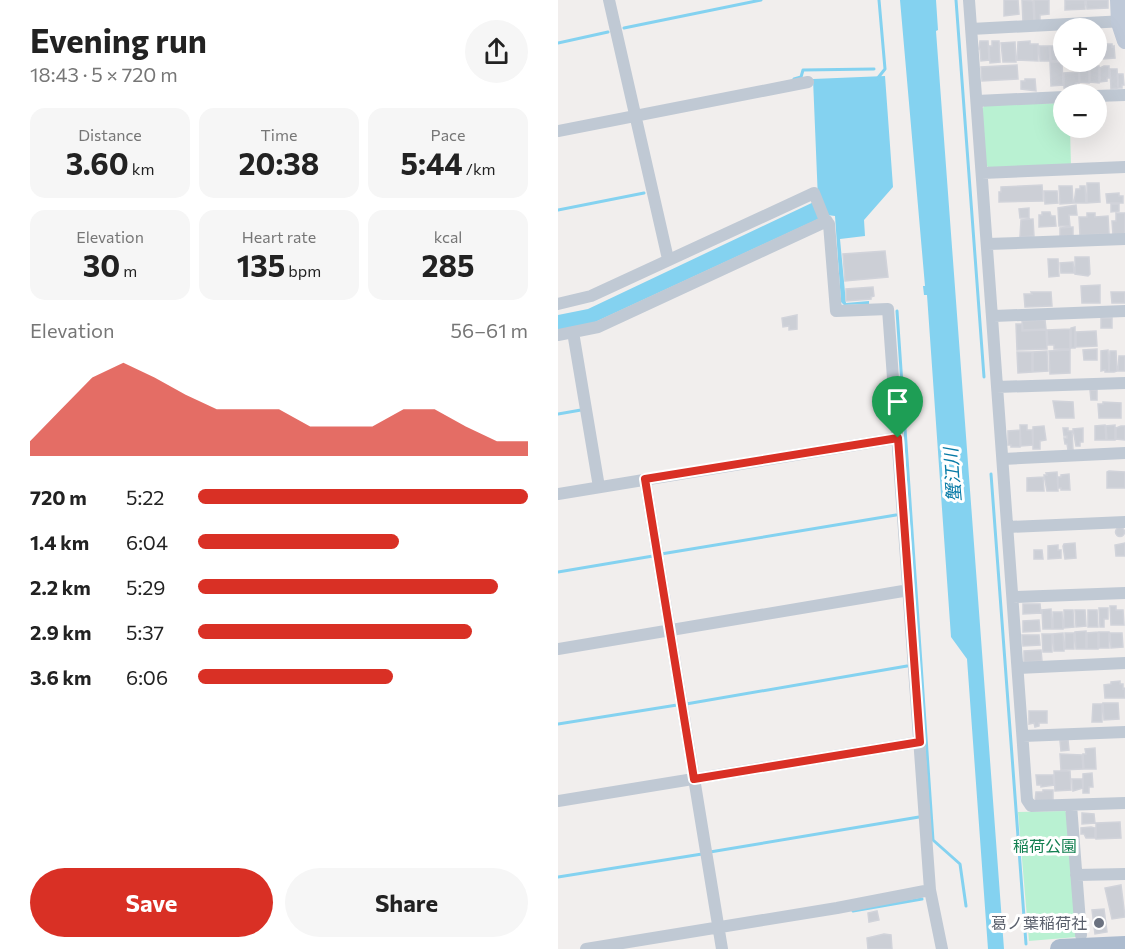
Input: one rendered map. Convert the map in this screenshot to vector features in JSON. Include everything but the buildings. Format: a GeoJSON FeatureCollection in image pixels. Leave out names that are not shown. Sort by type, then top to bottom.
{"type":"FeatureCollection","features":[{"type":"Feature","properties":{"kind":"main road"},"geometry":{"type":"LineString","coordinates":[[1060,949],[1125,946]]}},
{"type":"Feature","properties":{"kind":"street"},"geometry":{"type":"LineString","coordinates":[[609,0],[668,259]]}},
{"type":"Feature","properties":{"kind":"street"},"geometry":{"type":"LineString","coordinates":[[969,0],[994,316],[997,387],[1027,800],[1031,806],[1125,803]]}},
{"type":"Feature","properties":{"kind":"street"},"geometry":{"type":"LineString","coordinates":[[1118,0],[1125,41]]}},
{"type":"Feature","properties":{"kind":"street"},"geometry":{"type":"LineString","coordinates":[[971,29],[1122,22]]}},
{"type":"Feature","properties":{"kind":"street"},"geometry":{"type":"LineString","coordinates":[[558,131],[808,82]]}},
{"type":"Feature","properties":{"kind":"street"},"geometry":{"type":"LineString","coordinates":[[1107,95],[1125,94]]}},
{"type":"Feature","properties":{"kind":"street"},"geometry":{"type":"LineString","coordinates":[[977,101],[1053,98]]}},
{"type":"Feature","properties":{"kind":"street"},"geometry":{"type":"LineString","coordinates":[[982,173],[1125,167]]}},
{"type":"Feature","properties":{"kind":"street"},"geometry":{"type":"LineString","coordinates":[[558,304],[591,296],[813,193],[829,224],[836,311],[888,309],[930,890],[942,949]]}},
{"type":"Feature","properties":{"kind":"street"},"geometry":{"type":"LineString","coordinates":[[558,335],[598,327],[826,220]]}},
{"type":"Feature","properties":{"kind":"street"},"geometry":{"type":"LineString","coordinates":[[987,244],[1125,239]]}},
{"type":"Feature","properties":{"kind":"street"},"geometry":{"type":"LineString","coordinates":[[994,316],[1125,311]]}},
{"type":"Feature","properties":{"kind":"street"},"geometry":{"type":"LineString","coordinates":[[573,332],[599,487]]}},
{"type":"Feature","properties":{"kind":"street"},"geometry":{"type":"LineString","coordinates":[[997,387],[1125,383]]}},
{"type":"Feature","properties":{"kind":"street"},"geometry":{"type":"LineString","coordinates":[[558,494],[898,438]]}},
{"type":"Feature","properties":{"kind":"street"},"geometry":{"type":"LineString","coordinates":[[1003,459],[1125,453]]}},
{"type":"Feature","properties":{"kind":"street"},"geometry":{"type":"LineString","coordinates":[[645,479],[722,949]]}},
{"type":"Feature","properties":{"kind":"street"},"geometry":{"type":"LineString","coordinates":[[1008,527],[1125,522]]}},
{"type":"Feature","properties":{"kind":"street"},"geometry":{"type":"LineString","coordinates":[[558,649],[909,590]]}},
{"type":"Feature","properties":{"kind":"street"},"geometry":{"type":"LineString","coordinates":[[1013,597],[1125,592]]}},
{"type":"Feature","properties":{"kind":"street"},"geometry":{"type":"LineString","coordinates":[[1018,668],[1125,663]]}},
{"type":"Feature","properties":{"kind":"street"},"geometry":{"type":"LineString","coordinates":[[1023,736],[1125,732]]}},
{"type":"Feature","properties":{"kind":"street"},"geometry":{"type":"LineString","coordinates":[[558,801],[920,742]]}},
{"type":"Feature","properties":{"kind":"street"},"geometry":{"type":"LineString","coordinates":[[1071,805],[1080,935]]}},
{"type":"Feature","properties":{"kind":"street"},"geometry":{"type":"LineString","coordinates":[[1076,875],[1125,874]]}},
{"type":"Feature","properties":{"kind":"street"},"geometry":{"type":"LineString","coordinates":[[586,949],[837,908],[930,890]]}},
{"type":"Feature","properties":{"kind":"green space"},"geometry":{"type":"Polygon","coordinates":[[[1053,103],[1053,138],[1070,138],[1071,166],[990,169],[986,165],[982,109],[985,105],[1053,103]]]}},
{"type":"Feature","properties":{"kind":"green space","name":"稲荷公園"},"geometry":{"type":"Polygon","coordinates":[[[1065,811],[1068,815],[1077,937],[1029,941],[1018,812],[1065,811]]]}},
{"type":"Feature","properties":{"kind":"water","name":"蟹江川"},"geometry":{"type":"Polygon","coordinates":[[[900,0],[936,0],[938,30],[936,31],[1004,949],[988,949],[967,659],[951,637],[927,295],[924,295],[923,286],[925,286],[900,0]]]}},
{"type":"Feature","properties":{"kind":"water"},"geometry":{"type":"Polygon","coordinates":[[[885,76],[893,187],[864,220],[865,236],[840,239],[846,303],[869,301],[869,304],[844,305],[841,302],[835,216],[827,215],[593,323],[558,330],[558,315],[588,309],[818,200],[813,79],[885,76]]]}},
{"type":"Feature","properties":{"kind":"waterway"},"geometry":{"type":"LineString","coordinates":[[624,28],[761,0]]}},
{"type":"Feature","properties":{"kind":"waterway"},"geometry":{"type":"LineString","coordinates":[[877,79],[885,69],[879,0]]}},
{"type":"Feature","properties":{"kind":"waterway"},"geometry":{"type":"LineString","coordinates":[[956,0],[984,377]]}},
{"type":"Feature","properties":{"kind":"waterway"},"geometry":{"type":"LineString","coordinates":[[558,43],[608,32]]}},
{"type":"Feature","properties":{"kind":"waterway"},"geometry":{"type":"LineString","coordinates":[[794,79],[801,77],[803,70],[874,69]]}},
{"type":"Feature","properties":{"kind":"waterway"},"geometry":{"type":"LineString","coordinates":[[558,210],[644,193]]}},
{"type":"Feature","properties":{"kind":"waterway"},"geometry":{"type":"LineString","coordinates":[[897,311],[933,840],[960,864],[966,906]]}},
{"type":"Feature","properties":{"kind":"waterway"},"geometry":{"type":"LineString","coordinates":[[558,414],[581,410]]}},
{"type":"Feature","properties":{"kind":"waterway"},"geometry":{"type":"LineString","coordinates":[[991,474],[1026,944]]}},
{"type":"Feature","properties":{"kind":"waterway"},"geometry":{"type":"LineString","coordinates":[[661,554],[896,515]]}},
{"type":"Feature","properties":{"kind":"waterway"},"geometry":{"type":"LineString","coordinates":[[558,572],[653,556]]}},
{"type":"Feature","properties":{"kind":"waterway"},"geometry":{"type":"LineString","coordinates":[[686,704],[907,666]]}},
{"type":"Feature","properties":{"kind":"waterway"},"geometry":{"type":"LineString","coordinates":[[558,724],[677,705]]}},
{"type":"Feature","properties":{"kind":"waterway"},"geometry":{"type":"LineString","coordinates":[[710,852],[919,817]]}},
{"type":"Feature","properties":{"kind":"waterway"},"geometry":{"type":"LineString","coordinates":[[558,877],[702,854]]}},
{"type":"Feature","properties":{"kind":"waterway"},"geometry":{"type":"LineString","coordinates":[[853,911],[922,899]]}},
{"type":"Feature","properties":{"kind":"place","name":"葛ノ葉稲荷社"},"geometry":{"type":"Point","coordinates":[1099,923]}},
{"type":"Feature","properties":{"kind":"route"},"geometry":{"type":"LineString","coordinates":[[898,438],[920,742],[694,779],[645,479],[898,438]]}}]}
